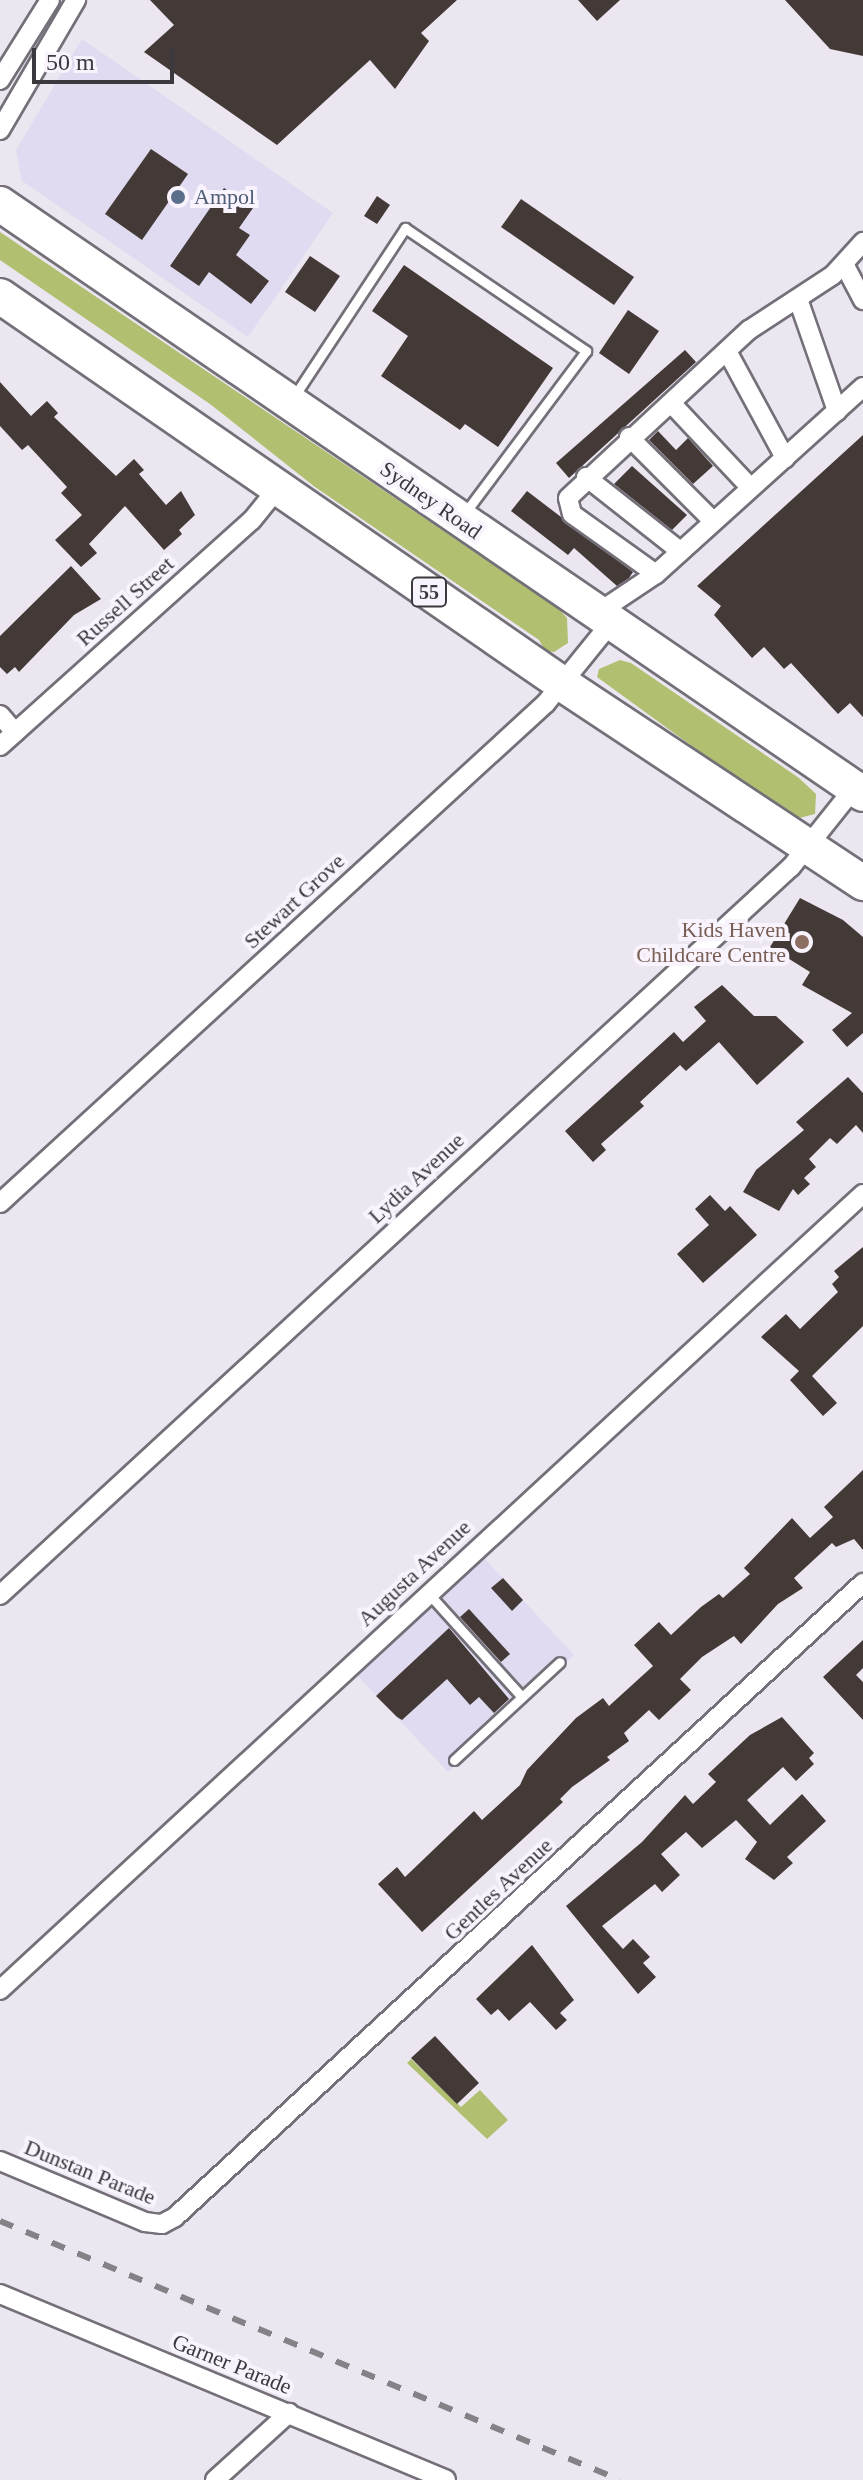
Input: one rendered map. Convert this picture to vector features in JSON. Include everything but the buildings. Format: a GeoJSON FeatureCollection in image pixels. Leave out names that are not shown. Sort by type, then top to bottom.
{"type":"FeatureCollection","features":[{"type":"Feature","properties":{"kind":"highway","name":"Sydney Road"},"geometry":{"type":"LineString","coordinates":[[0,204],[603,619],[859,791]]}},
{"type":"Feature","properties":{"kind":"highway","name":"55"},"geometry":{"type":"LineString","coordinates":[[0,296],[564,685],[863,883]]}},
{"type":"Feature","properties":{"kind":"street"},"geometry":{"type":"LineString","coordinates":[[0,80],[50,0]]}},
{"type":"Feature","properties":{"kind":"street"},"geometry":{"type":"LineString","coordinates":[[0,130],[76,0]]}},
{"type":"Feature","properties":{"kind":"street"},"geometry":{"type":"LineString","coordinates":[[656,574],[568,509],[568,498],[629,437],[672,404],[763,319],[798,299],[844,264],[863,242]]}},
{"type":"Feature","properties":{"kind":"street"},"geometry":{"type":"LineString","coordinates":[[844,264],[863,300]]}},
{"type":"Feature","properties":{"kind":"street"},"geometry":{"type":"LineString","coordinates":[[798,299],[837,411]]}},
{"type":"Feature","properties":{"kind":"street"},"geometry":{"type":"LineString","coordinates":[[727,351],[785,458]]}},
{"type":"Feature","properties":{"kind":"street","name":"Stewart Grove"},"geometry":{"type":"LineString","coordinates":[[0,1203],[564,685],[603,619],[863,387]]}},
{"type":"Feature","properties":{"kind":"street"},"geometry":{"type":"LineString","coordinates":[[672,404],[751,488]]}},
{"type":"Feature","properties":{"kind":"street"},"geometry":{"type":"LineString","coordinates":[[629,437],[713,521]]}},
{"type":"Feature","properties":{"kind":"street"},"geometry":{"type":"LineString","coordinates":[[586,477],[680,551]]}},
{"type":"Feature","properties":{"kind":"street","name":"Russell Street"},"geometry":{"type":"LineString","coordinates":[[0,746],[252,520],[278,488]]}},
{"type":"Feature","properties":{"kind":"street"},"geometry":{"type":"LineString","coordinates":[[0,715],[15,732]]}},
{"type":"Feature","properties":{"kind":"street","name":"Lydia Avenue"},"geometry":{"type":"LineString","coordinates":[[0,1595],[809,849],[859,791]]}},
{"type":"Feature","properties":{"kind":"street","name":"Augusta Avenue"},"geometry":{"type":"LineString","coordinates":[[0,1990],[863,1194]]}},
{"type":"Feature","properties":{"kind":"street","name":"Gentles Avenue"},"geometry":{"type":"LineString","coordinates":[[162,2224],[425,1990],[863,1583]]}},
{"type":"Feature","properties":{"kind":"street","name":"Dunstan Parade"},"geometry":{"type":"LineString","coordinates":[[0,2161],[162,2224]]}},
{"type":"Feature","properties":{"kind":"street","name":"Garner Parade"},"geometry":{"type":"LineString","coordinates":[[0,2294],[446,2480]]}},
{"type":"Feature","properties":{"kind":"street"},"geometry":{"type":"LineString","coordinates":[[215,2480],[289,2413]]}},
{"type":"Feature","properties":{"kind":"lane"},"geometry":{"type":"LineString","coordinates":[[290,403],[405,228],[586,351],[459,520]]}},
{"type":"Feature","properties":{"kind":"lane"},"geometry":{"type":"LineString","coordinates":[[428,1593],[522,1697]]}},
{"type":"Feature","properties":{"kind":"lane"},"geometry":{"type":"LineString","coordinates":[[454,1760],[560,1662]]}},
{"type":"Feature","properties":{"kind":"shaded area","name":"Ampol"},"geometry":{"type":"Polygon","coordinates":[[[82,39],[333,213],[248,337],[22,181],[16,150],[82,39]]]}},
{"type":"Feature","properties":{"kind":"shaded area"},"geometry":{"type":"Polygon","coordinates":[[[483,1557],[574,1655],[448,1772],[356,1674],[483,1557]]]}},
{"type":"Feature","properties":{"kind":"green space"},"geometry":{"type":"Polygon","coordinates":[[[0,232],[558,608],[567,618],[568,643],[554,652],[545,651],[539,640],[315,487],[210,404],[0,260],[0,232]]]}},
{"type":"Feature","properties":{"kind":"green space"},"geometry":{"type":"Polygon","coordinates":[[[620,660],[631,663],[799,778],[816,794],[815,814],[795,819],[781,811],[597,677],[599,669],[620,660]]]}},
{"type":"Feature","properties":{"kind":"green space"},"geometry":{"type":"Polygon","coordinates":[[[411,2059],[461,2107],[480,2090],[508,2120],[487,2139],[407,2063],[411,2059]]]}},
{"type":"Feature","properties":{"kind":"railway"},"geometry":{"type":"LineString","coordinates":[[0,2221],[620,2480]]}},
{"type":"Feature","properties":{"kind":"place","name":"Ampol"},"geometry":{"type":"Point","coordinates":[178,197]}},
{"type":"Feature","properties":{"kind":"place","name":"Kids Haven Childcare Centre"},"geometry":{"type":"Point","coordinates":[802,942]}}]}
